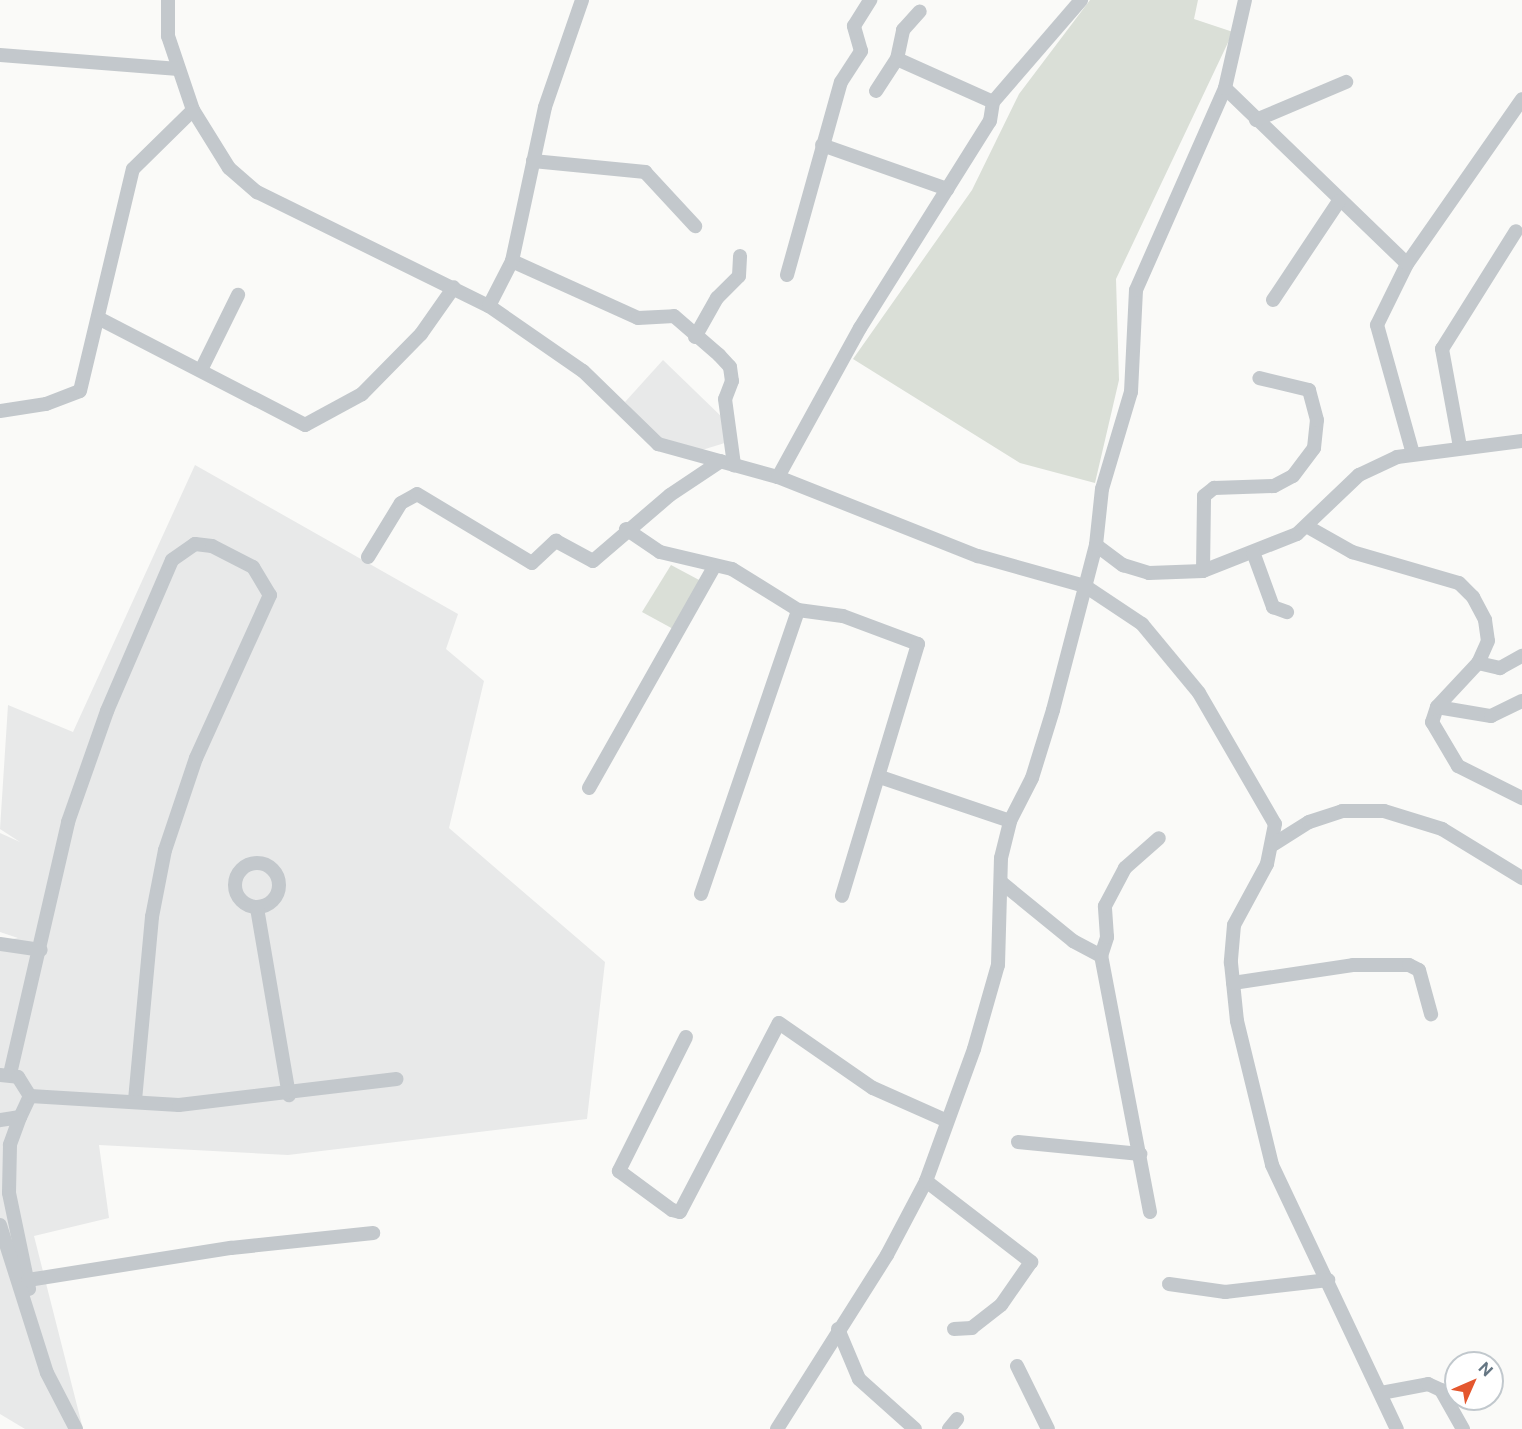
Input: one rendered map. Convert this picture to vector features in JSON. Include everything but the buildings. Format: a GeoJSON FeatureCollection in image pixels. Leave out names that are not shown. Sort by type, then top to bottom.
{"type":"FeatureCollection","features":[{"type":"Feature","properties":{"kind":"street"},"geometry":{"type":"LineString","coordinates":[[168,0],[168,36],[193,110],[230,168],[257,192],[454,286],[489,306],[583,371],[658,444],[778,477],[970,553],[1085,586],[1142,624],[1199,693],[1263,798],[1275,824],[1274,844],[1234,926],[1233,983],[1261,1131],[1397,1429]]}},
{"type":"Feature","properties":{"kind":"street"},"geometry":{"type":"LineString","coordinates":[[489,306],[512,261],[545,107],[582,0]]}},
{"type":"Feature","properties":{"kind":"street"},"geometry":{"type":"LineString","coordinates":[[787,275],[841,82],[861,51],[854,26],[870,0]]}},
{"type":"Feature","properties":{"kind":"street"},"geometry":{"type":"LineString","coordinates":[[778,477],[850,345],[990,121],[993,102],[1081,0]]}},
{"type":"Feature","properties":{"kind":"street"},"geometry":{"type":"LineString","coordinates":[[777,1429],[926,1181],[947,1121],[998,965],[1002,883],[1010,821],[1035,767],[1096,545],[1102,489],[1131,392],[1132,321],[1142,266],[1224,88],[1245,0]]}},
{"type":"Feature","properties":{"kind":"street"},"geometry":{"type":"LineString","coordinates":[[876,91],[897,59],[903,30],[920,11]]}},
{"type":"Feature","properties":{"kind":"street"},"geometry":{"type":"LineString","coordinates":[[0,55],[178,69]]}},
{"type":"Feature","properties":{"kind":"street"},"geometry":{"type":"LineString","coordinates":[[897,59],[993,102]]}},
{"type":"Feature","properties":{"kind":"street"},"geometry":{"type":"LineString","coordinates":[[1256,120],[1346,82]]}},
{"type":"Feature","properties":{"kind":"street"},"geometry":{"type":"LineString","coordinates":[[1224,88],[1407,264]]}},
{"type":"Feature","properties":{"kind":"street"},"geometry":{"type":"LineString","coordinates":[[1413,454],[1377,325],[1407,264],[1522,99]]}},
{"type":"Feature","properties":{"kind":"street"},"geometry":{"type":"LineString","coordinates":[[0,411],[46,404],[80,391],[100,320],[133,169],[193,110]]}},
{"type":"Feature","properties":{"kind":"street"},"geometry":{"type":"LineString","coordinates":[[822,145],[947,189]]}},
{"type":"Feature","properties":{"kind":"street"},"geometry":{"type":"LineString","coordinates":[[533,161],[645,172],[695,226]]}},
{"type":"Feature","properties":{"kind":"street"},"geometry":{"type":"LineString","coordinates":[[1273,300],[1340,201]]}},
{"type":"Feature","properties":{"kind":"street"},"geometry":{"type":"LineString","coordinates":[[1460,447],[1442,349],[1516,231]]}},
{"type":"Feature","properties":{"kind":"street"},"geometry":{"type":"LineString","coordinates":[[694,337],[717,298],[739,276],[740,256]]}},
{"type":"Feature","properties":{"kind":"street"},"geometry":{"type":"LineString","coordinates":[[512,261],[638,318],[674,316],[694,337],[730,367],[732,381],[725,399],[728,463]]}},
{"type":"Feature","properties":{"kind":"street"},"geometry":{"type":"LineString","coordinates":[[100,320],[305,424],[362,394],[421,334],[454,286]]}},
{"type":"Feature","properties":{"kind":"street"},"geometry":{"type":"LineString","coordinates":[[201,370],[238,295]]}},
{"type":"Feature","properties":{"kind":"street"},"geometry":{"type":"LineString","coordinates":[[1203,571],[1204,496],[1209,490],[1274,486],[1293,476],[1314,448],[1317,420],[1309,390],[1259,378]]}},
{"type":"Feature","properties":{"kind":"street"},"geometry":{"type":"LineString","coordinates":[[1096,545],[1124,565],[1149,573],[1203,571],[1253,552],[1308,527],[1359,475],[1413,454],[1522,441]]}},
{"type":"Feature","properties":{"kind":"street"},"geometry":{"type":"LineString","coordinates":[[368,557],[409,494],[417,494],[532,563],[556,541],[593,561],[626,529],[728,463]]}},
{"type":"Feature","properties":{"kind":"street"},"geometry":{"type":"LineString","coordinates":[[1308,527],[1352,552],[1459,583],[1485,620],[1488,641],[1478,663],[1437,707],[1432,722],[1437,736],[1458,766],[1522,798]]}},
{"type":"Feature","properties":{"kind":"street"},"geometry":{"type":"LineString","coordinates":[[626,529],[660,552],[701,560],[713,569],[732,569],[798,610],[843,616],[918,644],[880,777],[842,896]]}},
{"type":"Feature","properties":{"kind":"street"},"geometry":{"type":"LineString","coordinates":[[31,1315],[28,1280],[14,1226],[7,1166],[20,1116],[30,1096],[24,1082],[5,1075],[41,950],[68,822],[163,574],[183,550],[195,544],[233,555],[263,578],[270,595],[196,758],[165,849],[152,917],[135,1100]]}},
{"type":"Feature","properties":{"kind":"street"},"geometry":{"type":"LineString","coordinates":[[1253,552],[1273,607],[1287,612]]}},
{"type":"Feature","properties":{"kind":"street"},"geometry":{"type":"LineString","coordinates":[[589,788],[713,569]]}},
{"type":"Feature","properties":{"kind":"street"},"geometry":{"type":"LineString","coordinates":[[701,894],[798,610]]}},
{"type":"Feature","properties":{"kind":"street"},"geometry":{"type":"LineString","coordinates":[[1478,663],[1500,668],[1522,656]]}},
{"type":"Feature","properties":{"kind":"street"},"geometry":{"type":"LineString","coordinates":[[1437,707],[1491,716],[1522,702]]}},
{"type":"Feature","properties":{"kind":"street"},"geometry":{"type":"LineString","coordinates":[[880,777],[1010,821]]}},
{"type":"Feature","properties":{"kind":"street"},"geometry":{"type":"LineString","coordinates":[[1274,844],[1342,811],[1384,811],[1443,829],[1522,878]]}},
{"type":"Feature","properties":{"kind":"street"},"geometry":{"type":"LineString","coordinates":[[1150,1212],[1101,956],[1107,937],[1105,906],[1125,868],[1159,838]]}},
{"type":"Feature","properties":{"kind":"street"},"geometry":{"type":"LineString","coordinates":[[1002,883],[1073,941],[1101,956]]}},
{"type":"Feature","properties":{"kind":"street"},"geometry":{"type":"LineString","coordinates":[[257,908],[289,1095]]}},
{"type":"Feature","properties":{"kind":"street"},"geometry":{"type":"LineString","coordinates":[[0,944],[41,950]]}},
{"type":"Feature","properties":{"kind":"street"},"geometry":{"type":"LineString","coordinates":[[1233,983],[1353,965],[1409,965],[1419,970],[1431,1014]]}},
{"type":"Feature","properties":{"kind":"street"},"geometry":{"type":"LineString","coordinates":[[686,1037],[619,1171],[672,1210],[680,1212],[779,1023],[873,1088],[947,1121]]}},
{"type":"Feature","properties":{"kind":"street"},"geometry":{"type":"LineString","coordinates":[[30,1096],[135,1100],[179,1105],[289,1095],[396,1079]]}},
{"type":"Feature","properties":{"kind":"street"},"geometry":{"type":"LineString","coordinates":[[0,1120],[20,1116]]}},
{"type":"Feature","properties":{"kind":"street"},"geometry":{"type":"LineString","coordinates":[[1018,1142],[1140,1154]]}},
{"type":"Feature","properties":{"kind":"street"},"geometry":{"type":"LineString","coordinates":[[926,1181],[1026,1253],[1031,1262],[1001,1305],[972,1328],[954,1329]]}},
{"type":"Feature","properties":{"kind":"street"},"geometry":{"type":"LineString","coordinates":[[0,1225],[31,1315],[47,1373],[76,1429]]}},
{"type":"Feature","properties":{"kind":"street"},"geometry":{"type":"LineString","coordinates":[[28,1280],[231,1248],[373,1233]]}},
{"type":"Feature","properties":{"kind":"street"},"geometry":{"type":"LineString","coordinates":[[1169,1284],[1226,1292],[1328,1280]]}},
{"type":"Feature","properties":{"kind":"street"},"geometry":{"type":"LineString","coordinates":[[838,1329],[859,1379],[915,1429]]}},
{"type":"Feature","properties":{"kind":"street"},"geometry":{"type":"LineString","coordinates":[[1017,1366],[1048,1429]]}},
{"type":"Feature","properties":{"kind":"street"},"geometry":{"type":"LineString","coordinates":[[1381,1393],[1428,1384],[1441,1390],[1463,1429]]}},
{"type":"Feature","properties":{"kind":"shaded area"},"geometry":{"type":"Polygon","coordinates":[[[1090,0],[1198,0],[1194,19],[1233,32],[1116,279],[1119,380],[1095,483],[1020,463],[853,359],[972,190],[1019,94],[1090,0]]]}},
{"type":"Feature","properties":{"kind":"shaded area"},"geometry":{"type":"Polygon","coordinates":[[[663,360],[726,421],[728,442],[702,450],[662,441],[625,402],[663,360]]]}},
{"type":"Feature","properties":{"kind":"shaded area"},"geometry":{"type":"Polygon","coordinates":[[[195,465],[458,614],[446,649],[484,681],[449,828],[605,962],[587,1119],[288,1155],[99,1145],[109,1218],[34,1236],[83,1429],[25,1429],[0,1414],[0,941],[18,938],[0,932],[0,833],[20,842],[0,829],[8,705],[73,732],[195,465]]]}},
{"type":"Feature","properties":{"kind":"shaded area"},"geometry":{"type":"Polygon","coordinates":[[[671,565],[701,581],[675,630],[642,612],[671,565]]]}}]}
